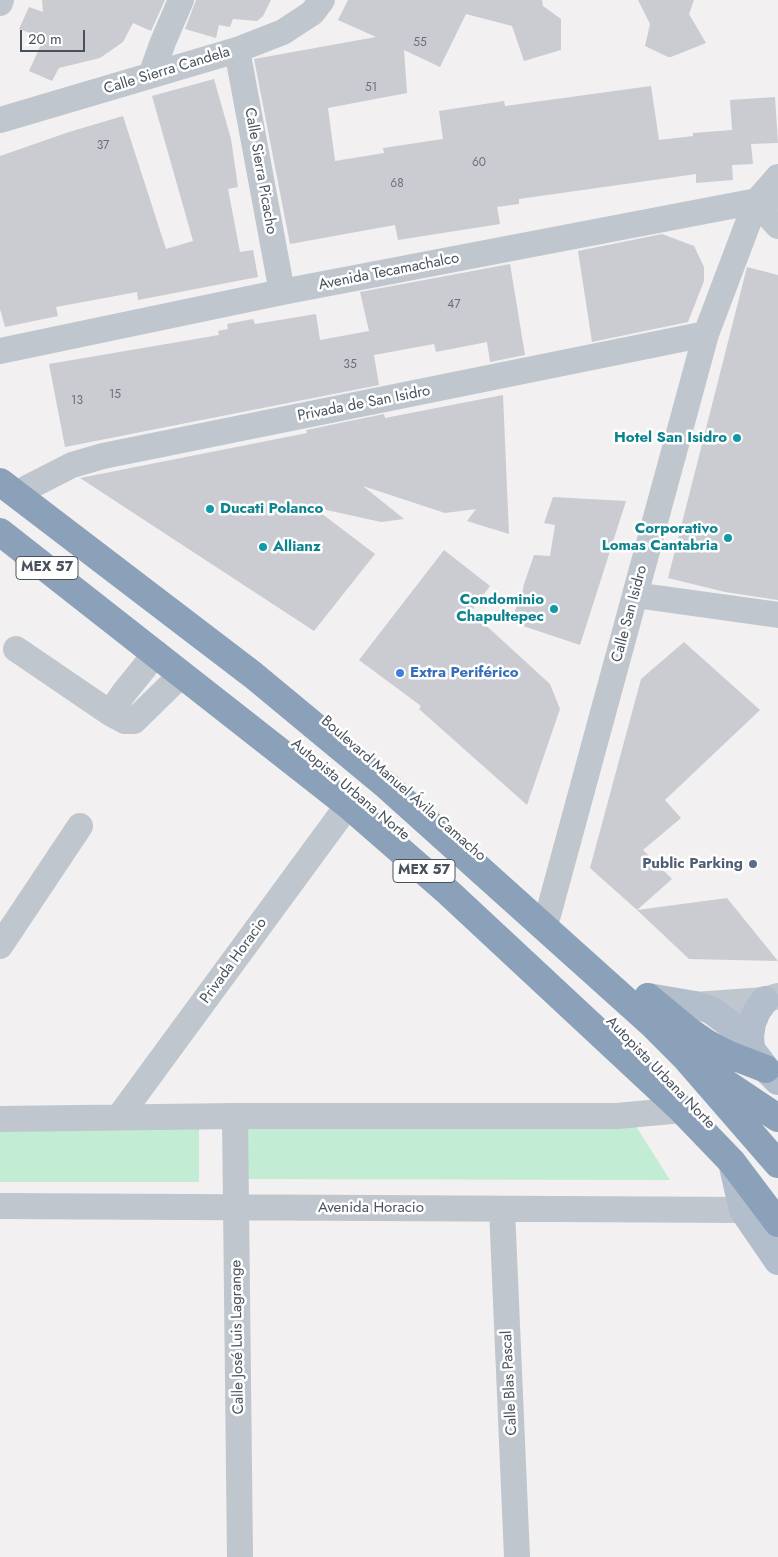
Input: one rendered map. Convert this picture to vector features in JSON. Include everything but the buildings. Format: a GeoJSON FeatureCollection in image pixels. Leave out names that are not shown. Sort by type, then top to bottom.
{"type":"FeatureCollection","features":[{"type":"Feature","properties":{"kind":"highway","name":"Boulevard Manuel Ávila Camacho"},"geometry":{"type":"LineString","coordinates":[[0,467],[370,757],[623,982],[696,1053],[778,1143]]}},
{"type":"Feature","properties":{"kind":"highway","name":"Autopista Urbana Norte"},"geometry":{"type":"LineString","coordinates":[[0,482],[253,675],[387,786],[644,1017],[685,1057],[778,1164]]}},
{"type":"Feature","properties":{"kind":"highway","name":"Autopista Urbana Norte"},"geometry":{"type":"LineString","coordinates":[[0,517],[352,788],[637,1045],[695,1106],[778,1202]]}},
{"type":"Feature","properties":{"kind":"highway","name":"MEX 57"},"geometry":{"type":"LineString","coordinates":[[0,532],[348,805],[455,899],[682,1110],[732,1162],[778,1223]]}},
{"type":"Feature","properties":{"kind":"highway"},"geometry":{"type":"LineString","coordinates":[[623,982],[648,997],[708,1044],[726,1054],[765,1066]]}},
{"type":"Feature","properties":{"kind":"highway"},"geometry":{"type":"LineString","coordinates":[[685,1057],[730,1084],[778,1118]]}},
{"type":"Feature","properties":{"kind":"main road"},"geometry":{"type":"LineString","coordinates":[[648,997],[695,1005],[710,1010],[725,1020],[744,1038],[765,1066]]}},
{"type":"Feature","properties":{"kind":"main road"},"geometry":{"type":"LineString","coordinates":[[765,1066],[750,1036],[752,1023],[757,1011],[771,998]]}},
{"type":"Feature","properties":{"kind":"main road"},"geometry":{"type":"LineString","coordinates":[[732,1162],[743,1210],[778,1261]]}},
{"type":"Feature","properties":{"kind":"street"},"geometry":{"type":"LineString","coordinates":[[151,75],[181,0]]}},
{"type":"Feature","properties":{"kind":"street","name":"Calle Sierra Candela"},"geometry":{"type":"LineString","coordinates":[[2,114],[238,50],[283,32],[312,13],[322,0]]}},
{"type":"Feature","properties":{"kind":"street","name":"Calle Sierra Picacho"},"geometry":{"type":"LineString","coordinates":[[238,50],[282,292]]}},
{"type":"Feature","properties":{"kind":"street"},"geometry":{"type":"LineString","coordinates":[[778,177],[767,199],[778,226]]}},
{"type":"Feature","properties":{"kind":"street","name":"Avenida Tecamachalco"},"geometry":{"type":"LineString","coordinates":[[0,351],[282,292],[767,199]]}},
{"type":"Feature","properties":{"kind":"street","name":"Calle San Isidro"},"geometry":{"type":"LineString","coordinates":[[548,915],[706,334],[767,199]]}},
{"type":"Feature","properties":{"kind":"street","name":"Privada de San Isidro"},"geometry":{"type":"LineString","coordinates":[[27,488],[72,465],[103,456],[706,334]]}},
{"type":"Feature","properties":{"kind":"street"},"geometry":{"type":"LineString","coordinates":[[635,595],[778,615]]}},
{"type":"Feature","properties":{"kind":"street"},"geometry":{"type":"LineString","coordinates":[[16,649],[110,713],[125,721],[134,721],[182,674]]}},
{"type":"Feature","properties":{"kind":"street"},"geometry":{"type":"LineString","coordinates":[[110,713],[156,653]]}},
{"type":"Feature","properties":{"kind":"street","name":"Privada Horacio"},"geometry":{"type":"LineString","coordinates":[[120,1118],[348,805]]}},
{"type":"Feature","properties":{"kind":"street"},"geometry":{"type":"LineString","coordinates":[[0,946],[80,826]]}},
{"type":"Feature","properties":{"kind":"street"},"geometry":{"type":"LineString","coordinates":[[695,1005],[771,998]]}},
{"type":"Feature","properties":{"kind":"street"},"geometry":{"type":"LineString","coordinates":[[0,1119],[235,1116],[617,1116],[682,1110]]}},
{"type":"Feature","properties":{"kind":"street","name":"Calle José Luis Lagrange"},"geometry":{"type":"LineString","coordinates":[[235,1116],[240,1557]]}},
{"type":"Feature","properties":{"kind":"street","name":"Avenida Horacio"},"geometry":{"type":"LineString","coordinates":[[0,1206],[743,1210]]}},
{"type":"Feature","properties":{"kind":"street","name":"Calle Blas Pascal"},"geometry":{"type":"LineString","coordinates":[[502,1209],[517,1557]]}},
{"type":"Feature","properties":{"kind":"green space"},"geometry":{"type":"Polygon","coordinates":[[[245,1117],[632,1120],[670,1180],[245,1179],[245,1117]]]}},
{"type":"Feature","properties":{"kind":"green space"},"geometry":{"type":"Polygon","coordinates":[[[0,1125],[199,1125],[199,1182],[0,1182],[0,1125]]]}},
{"type":"Feature","properties":{"kind":"place","name":"Hotel San Isidro"},"geometry":{"type":"Point","coordinates":[737,438]}},
{"type":"Feature","properties":{"kind":"place","name":"Ducati Polanco"},"geometry":{"type":"Point","coordinates":[210,509]}},
{"type":"Feature","properties":{"kind":"place","name":"Corporativo Lomas Cantabria"},"geometry":{"type":"Point","coordinates":[728,538]}},
{"type":"Feature","properties":{"kind":"place","name":"Allianz"},"geometry":{"type":"Point","coordinates":[263,547]}},
{"type":"Feature","properties":{"kind":"place","name":"Condominio Chapultepec"},"geometry":{"type":"Point","coordinates":[554,609]}},
{"type":"Feature","properties":{"kind":"place","name":"Extra Periférico"},"geometry":{"type":"Point","coordinates":[400,673]}},
{"type":"Feature","properties":{"kind":"place","name":"Public Parking"},"geometry":{"type":"Point","coordinates":[753,864]}}]}
